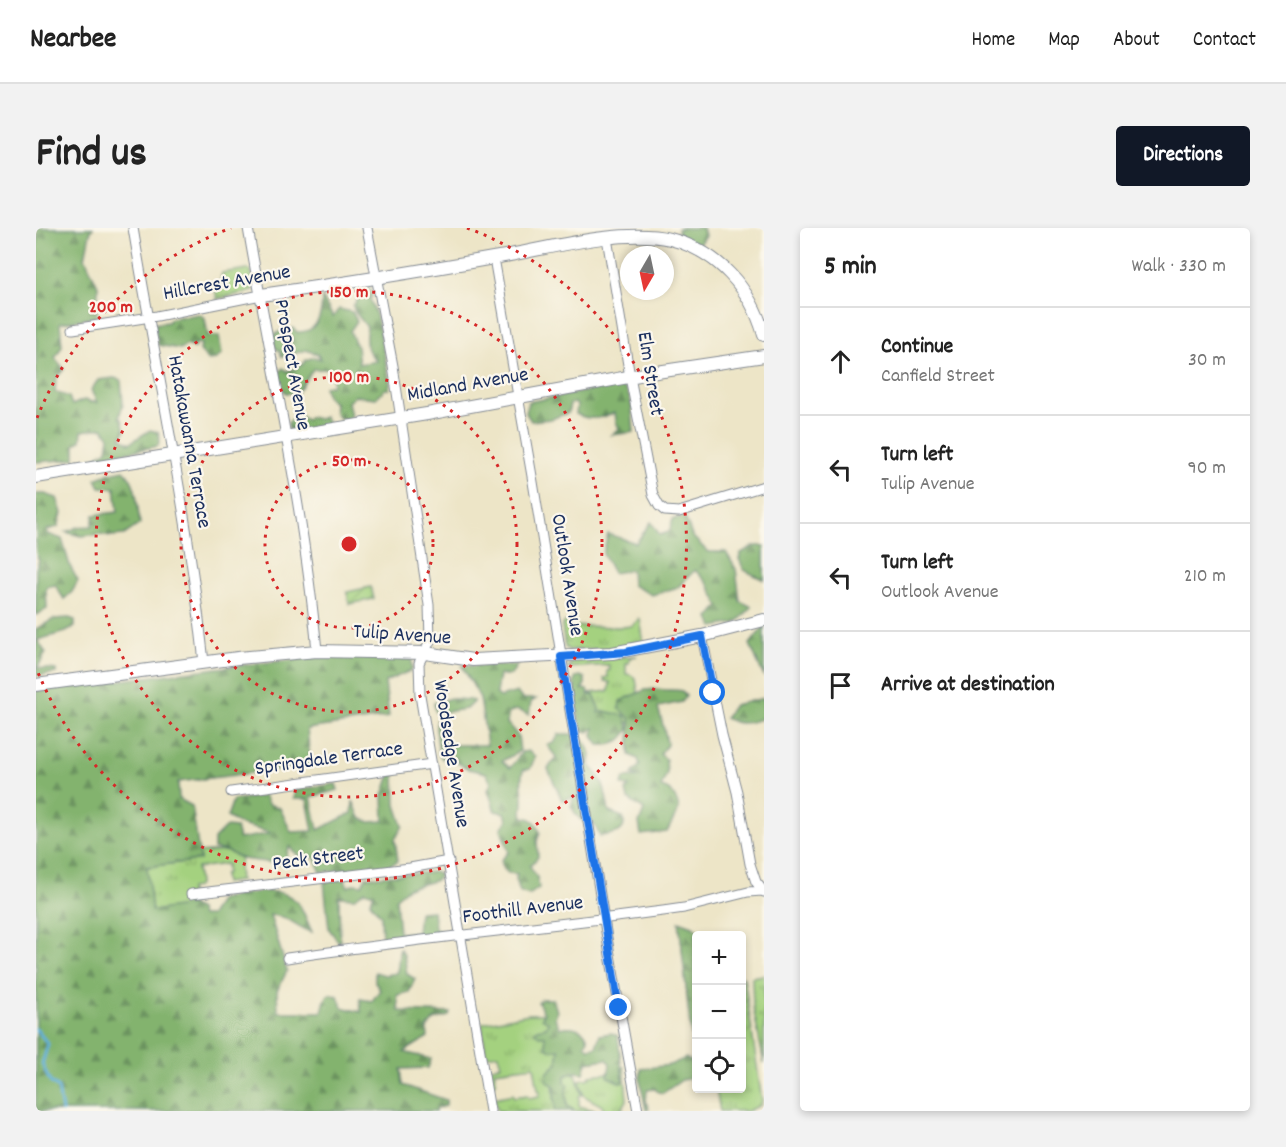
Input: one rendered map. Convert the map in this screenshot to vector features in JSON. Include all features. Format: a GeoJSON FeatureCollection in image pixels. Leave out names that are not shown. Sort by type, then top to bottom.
{"type":"FeatureCollection","features":[{"type":"Feature","properties":{"kind":"street","name":"Hatakawanna Terrace"},"geometry":{"type":"LineString","coordinates":[[133,228],[198,601],[204,663]]}},
{"type":"Feature","properties":{"kind":"street","name":"Prospect Avenue"},"geometry":{"type":"LineString","coordinates":[[248,228],[286,437],[311,591],[318,651]]}},
{"type":"Feature","properties":{"kind":"street","name":"Woodsedge Avenue"},"geometry":{"type":"LineString","coordinates":[[367,228],[401,418],[429,605],[430,641],[419,663],[419,686],[490,1111]]}},
{"type":"Feature","properties":{"kind":"street","name":"Hillcrest Avenue"},"geometry":{"type":"LineString","coordinates":[[73,329],[629,235],[655,236],[689,245],[703,252],[723,267],[741,287],[754,307],[764,335]]}},
{"type":"Feature","properties":{"kind":"street","name":"Elm Street"},"geometry":{"type":"LineString","coordinates":[[607,238],[630,377],[653,495],[659,506],[665,511],[679,512],[764,486]]}},
{"type":"Feature","properties":{"kind":"street","name":"Outlook Avenue"},"geometry":{"type":"LineString","coordinates":[[494,258],[638,1111]]}},
{"type":"Feature","properties":{"kind":"street","name":"Midland Avenue"},"geometry":{"type":"LineString","coordinates":[[36,477],[764,356]]}},
{"type":"Feature","properties":{"kind":"street","name":"Tulip Avenue"},"geometry":{"type":"LineString","coordinates":[[36,685],[318,651],[425,653],[472,660],[626,652],[764,620]]}},
{"type":"Feature","properties":{"kind":"street"},"geometry":{"type":"LineString","coordinates":[[702,636],[750,864],[763,891]]}},
{"type":"Feature","properties":{"kind":"street","name":"Springdale Terrace"},"geometry":{"type":"LineString","coordinates":[[231,792],[432,764]]}},
{"type":"Feature","properties":{"kind":"street","name":"Peck Street"},"geometry":{"type":"LineString","coordinates":[[191,894],[410,868],[449,861]]}},
{"type":"Feature","properties":{"kind":"street","name":"Foothill Avenue"},"geometry":{"type":"LineString","coordinates":[[286,958],[358,947],[684,908],[748,892],[763,891]]}},
{"type":"Feature","properties":{"kind":"green space"},"geometry":{"type":"Polygon","coordinates":[[[38,228],[93,228],[85,258],[98,286],[97,317],[60,323],[62,346],[55,358],[64,369],[56,379],[55,392],[69,397],[72,405],[84,400],[97,403],[91,390],[98,380],[114,378],[121,380],[123,404],[119,417],[125,431],[121,438],[130,443],[150,430],[158,432],[160,438],[158,446],[95,458],[107,450],[109,437],[103,428],[82,431],[81,440],[75,445],[75,459],[36,462],[38,228]]]}},
{"type":"Feature","properties":{"kind":"green space"},"geometry":{"type":"Polygon","coordinates":[[[678,228],[703,228],[705,235],[699,244],[678,236],[678,228]]]}},
{"type":"Feature","properties":{"kind":"green space"},"geometry":{"type":"Polygon","coordinates":[[[248,269],[251,271],[254,287],[252,291],[217,299],[214,283],[220,282],[222,273],[248,269]]]}},
{"type":"Feature","properties":{"kind":"green space"},"geometry":{"type":"Polygon","coordinates":[[[365,288],[370,288],[372,296],[370,299],[376,314],[390,383],[389,389],[385,389],[376,398],[355,396],[348,402],[351,416],[345,421],[336,415],[335,404],[327,396],[324,387],[333,384],[330,369],[313,369],[297,393],[286,393],[280,386],[279,373],[283,368],[287,371],[314,357],[321,359],[318,354],[306,350],[282,357],[280,351],[275,348],[272,336],[293,328],[297,332],[304,332],[314,326],[320,316],[322,297],[333,317],[339,309],[352,312],[357,321],[350,331],[357,347],[359,364],[377,361],[370,354],[367,346],[367,327],[353,306],[365,288]]]}},
{"type":"Feature","properties":{"kind":"green space"},"geometry":{"type":"Polygon","coordinates":[[[200,314],[205,319],[208,336],[219,336],[222,354],[216,359],[207,360],[200,350],[201,344],[197,343],[194,348],[187,345],[180,349],[158,345],[154,324],[168,322],[171,318],[200,314]]]}},
{"type":"Feature","properties":{"kind":"green space"},"geometry":{"type":"Polygon","coordinates":[[[621,385],[630,400],[634,432],[612,435],[619,429],[615,412],[601,418],[586,418],[576,414],[577,405],[574,403],[570,404],[568,413],[551,419],[531,421],[526,413],[528,402],[621,385]]]}},
{"type":"Feature","properties":{"kind":"green space"},"geometry":{"type":"Polygon","coordinates":[[[300,415],[306,420],[310,417],[319,419],[324,417],[328,423],[324,428],[304,435],[289,430],[288,423],[295,416],[300,415]]]}},
{"type":"Feature","properties":{"kind":"green space"},"geometry":{"type":"Polygon","coordinates":[[[124,470],[132,481],[140,524],[124,535],[81,536],[66,532],[78,527],[92,526],[94,515],[118,512],[115,488],[100,487],[96,479],[124,470]]]}},
{"type":"Feature","properties":{"kind":"green space"},"geometry":{"type":"Polygon","coordinates":[[[36,494],[57,498],[62,513],[58,527],[47,530],[48,534],[62,539],[70,566],[78,581],[72,592],[64,599],[55,585],[46,587],[47,609],[36,615],[36,569],[39,560],[36,553],[36,494]]]}},
{"type":"Feature","properties":{"kind":"green space"},"geometry":{"type":"Polygon","coordinates":[[[685,517],[692,536],[708,552],[726,552],[736,569],[740,601],[752,607],[736,623],[713,627],[709,618],[719,606],[708,584],[695,570],[678,587],[652,595],[632,585],[631,570],[613,573],[603,554],[608,534],[636,543],[651,522],[660,535],[669,532],[673,519],[685,517]]]}},
{"type":"Feature","properties":{"kind":"green space"},"geometry":{"type":"Polygon","coordinates":[[[754,546],[764,546],[764,580],[744,570],[739,559],[741,553],[754,546]]]}},
{"type":"Feature","properties":{"kind":"green space"},"geometry":{"type":"Polygon","coordinates":[[[371,587],[374,599],[349,604],[347,592],[371,587]]]}},
{"type":"Feature","properties":{"kind":"green space"},"geometry":{"type":"Polygon","coordinates":[[[54,619],[75,620],[75,627],[66,632],[37,640],[46,653],[37,668],[56,670],[56,673],[36,676],[36,629],[54,619]]]}},
{"type":"Feature","properties":{"kind":"green space"},"geometry":{"type":"Polygon","coordinates":[[[640,619],[644,644],[626,648],[569,650],[565,647],[562,626],[565,622],[576,626],[623,627],[631,626],[640,619]]]}},
{"type":"Feature","properties":{"kind":"green space"},"geometry":{"type":"Polygon","coordinates":[[[764,626],[764,677],[750,644],[764,626]]]}},
{"type":"Feature","properties":{"kind":"green space"},"geometry":{"type":"Polygon","coordinates":[[[330,656],[412,659],[412,670],[385,682],[389,717],[307,729],[311,766],[178,782],[179,799],[192,806],[200,860],[147,867],[152,911],[191,905],[199,910],[201,916],[210,916],[220,899],[263,892],[284,894],[293,898],[302,909],[312,932],[288,919],[270,915],[287,971],[277,991],[278,1012],[322,1012],[329,994],[338,996],[342,1007],[361,1012],[360,999],[372,1001],[380,990],[375,982],[375,972],[385,975],[396,973],[400,949],[404,955],[407,974],[415,979],[409,992],[397,995],[399,1011],[450,1013],[449,1016],[434,1020],[427,1028],[428,1037],[404,1052],[431,1059],[428,1068],[401,1069],[403,1085],[446,1100],[446,1106],[437,1108],[436,1111],[36,1111],[36,691],[330,656]]]}},
{"type":"Feature","properties":{"kind":"green space"},"geometry":{"type":"Polygon","coordinates":[[[637,656],[630,657],[629,663],[626,663],[626,674],[636,679],[638,693],[621,701],[630,718],[630,723],[627,723],[625,716],[597,716],[599,709],[594,695],[589,693],[609,691],[610,682],[605,681],[604,678],[608,677],[609,665],[568,668],[573,661],[637,656]]]}},
{"type":"Feature","properties":{"kind":"green space"},"geometry":{"type":"Polygon","coordinates":[[[517,665],[511,675],[499,675],[496,693],[500,697],[517,692],[522,699],[536,699],[531,702],[529,715],[517,710],[509,712],[507,723],[518,736],[520,751],[502,761],[510,768],[522,752],[529,751],[535,757],[530,769],[523,770],[521,780],[523,817],[536,823],[540,832],[537,841],[538,857],[530,866],[537,877],[539,888],[529,895],[520,892],[516,879],[517,874],[508,873],[503,868],[501,860],[509,852],[501,829],[507,820],[505,813],[495,811],[488,790],[491,783],[486,773],[469,769],[447,757],[443,759],[439,755],[436,728],[437,719],[447,745],[487,745],[480,698],[462,666],[517,665]]]}},
{"type":"Feature","properties":{"kind":"green space"},"geometry":{"type":"Polygon","coordinates":[[[576,677],[585,678],[582,689],[587,690],[589,695],[594,695],[599,709],[598,713],[605,711],[625,716],[629,729],[617,742],[599,745],[593,736],[594,728],[588,732],[580,729],[574,682],[576,677]]]}},
{"type":"Feature","properties":{"kind":"green space"},"geometry":{"type":"Polygon","coordinates":[[[645,690],[682,691],[686,696],[682,702],[658,707],[667,745],[660,754],[666,759],[667,773],[661,787],[673,795],[679,809],[667,832],[641,835],[639,823],[644,810],[628,799],[626,791],[629,786],[622,785],[624,778],[637,777],[632,774],[640,765],[638,759],[630,755],[630,718],[619,709],[620,701],[645,690]]]}},
{"type":"Feature","properties":{"kind":"green space"},"geometry":{"type":"Polygon","coordinates":[[[451,698],[474,701],[466,709],[436,713],[434,703],[451,698]]]}},
{"type":"Feature","properties":{"kind":"green space"},"geometry":{"type":"Polygon","coordinates":[[[764,698],[764,718],[744,723],[725,718],[734,705],[764,698]]]}},
{"type":"Feature","properties":{"kind":"green space"},"geometry":{"type":"Polygon","coordinates":[[[559,734],[571,734],[583,738],[591,754],[590,766],[604,787],[609,812],[623,817],[623,827],[618,832],[600,836],[593,822],[582,820],[575,813],[571,806],[574,797],[562,800],[548,769],[556,757],[547,745],[554,743],[559,734]]]}},
{"type":"Feature","properties":{"kind":"green space"},"geometry":{"type":"Polygon","coordinates":[[[395,774],[396,805],[403,826],[395,839],[398,861],[386,867],[321,872],[314,857],[300,857],[289,847],[287,856],[281,864],[243,859],[226,851],[214,849],[214,839],[226,827],[236,828],[239,839],[271,833],[241,825],[227,817],[233,800],[264,796],[268,804],[280,808],[291,832],[313,831],[307,799],[293,799],[295,790],[336,784],[338,790],[311,797],[318,830],[352,813],[353,801],[360,818],[370,822],[384,821],[383,795],[390,775],[395,774]]]}},
{"type":"Feature","properties":{"kind":"green space"},"geometry":{"type":"Polygon","coordinates":[[[226,851],[241,858],[240,881],[225,883],[226,864],[197,868],[199,884],[190,889],[191,905],[152,912],[146,867],[200,860],[199,853],[226,851]]]}},
{"type":"Feature","properties":{"kind":"green space"},"geometry":{"type":"Polygon","coordinates":[[[436,872],[441,875],[434,881],[408,888],[396,898],[399,933],[417,932],[419,912],[433,911],[435,928],[448,934],[382,941],[381,915],[370,902],[374,894],[365,891],[355,898],[339,897],[340,944],[329,929],[324,882],[345,879],[348,887],[354,884],[362,885],[366,877],[436,872]]]}},
{"type":"Feature","properties":{"kind":"green space"},"geometry":{"type":"Polygon","coordinates":[[[679,921],[693,926],[698,931],[692,931],[691,1035],[679,921]]]}},
{"type":"Feature","properties":{"kind":"green space"},"geometry":{"type":"Polygon","coordinates":[[[764,975],[764,1063],[753,1007],[752,977],[764,975]]]}},
{"type":"Feature","properties":{"kind":"green space"},"geometry":{"type":"Polygon","coordinates":[[[746,992],[762,1101],[761,1105],[748,1111],[720,1111],[717,1093],[746,1093],[746,992]]]}},
{"type":"Feature","properties":{"kind":"green space"},"geometry":{"type":"Polygon","coordinates":[[[542,999],[553,999],[557,1011],[555,1018],[560,1028],[580,1029],[588,1039],[585,1044],[588,1048],[596,1047],[600,1035],[611,1033],[618,1036],[623,1082],[608,1077],[610,1064],[607,1059],[587,1062],[584,1073],[575,1072],[565,1076],[565,1082],[568,1085],[567,1106],[575,1111],[555,1109],[554,1086],[546,1080],[548,1072],[557,1064],[559,1049],[551,1050],[546,1047],[545,1036],[539,1036],[535,1032],[537,1029],[546,1027],[548,1022],[542,1018],[544,1014],[538,1002],[542,999]]]}},
{"type":"Feature","properties":{"kind":"green space"},"geometry":{"type":"Polygon","coordinates":[[[529,1014],[544,1014],[548,1022],[545,1036],[559,1049],[557,1064],[552,1068],[555,1108],[558,1111],[498,1111],[494,1098],[513,1094],[514,1097],[527,1095],[529,1098],[539,1096],[540,1091],[534,1066],[494,1071],[496,1081],[491,1086],[488,1068],[501,1065],[498,1054],[486,1056],[482,1023],[529,1014]]]}},
{"type":"Feature","properties":{"kind":"green space"},"geometry":{"type":"Polygon","coordinates":[[[686,1058],[692,1060],[692,1078],[682,1080],[663,1093],[655,1089],[647,1090],[646,1102],[649,1109],[646,1110],[640,1080],[641,1069],[670,1065],[686,1058]]]}},
{"type":"Feature","properties":{"kind":"green space"},"geometry":{"type":"Polygon","coordinates":[[[622,1067],[624,1067],[627,1100],[621,1111],[606,1111],[601,1105],[584,1096],[579,1080],[590,1078],[590,1075],[609,1073],[608,1077],[623,1081],[622,1067]]]}},
{"type":"Feature","properties":{"kind":"green space"},"geometry":{"type":"Polygon","coordinates":[[[576,1074],[582,1095],[579,1096],[579,1106],[598,1111],[575,1111],[567,1106],[565,1076],[576,1074]]]}},
{"type":"Feature","properties":{"kind":"waterway"},"geometry":{"type":"LineString","coordinates":[[36,1029],[48,1044],[42,1064],[50,1082],[58,1088],[62,1111]]}},
{"type":"Feature","properties":{"kind":"route"},"geometry":{"type":"LineString","coordinates":[[619,1008],[561,657],[626,652],[702,636],[713,693]]}}]}
